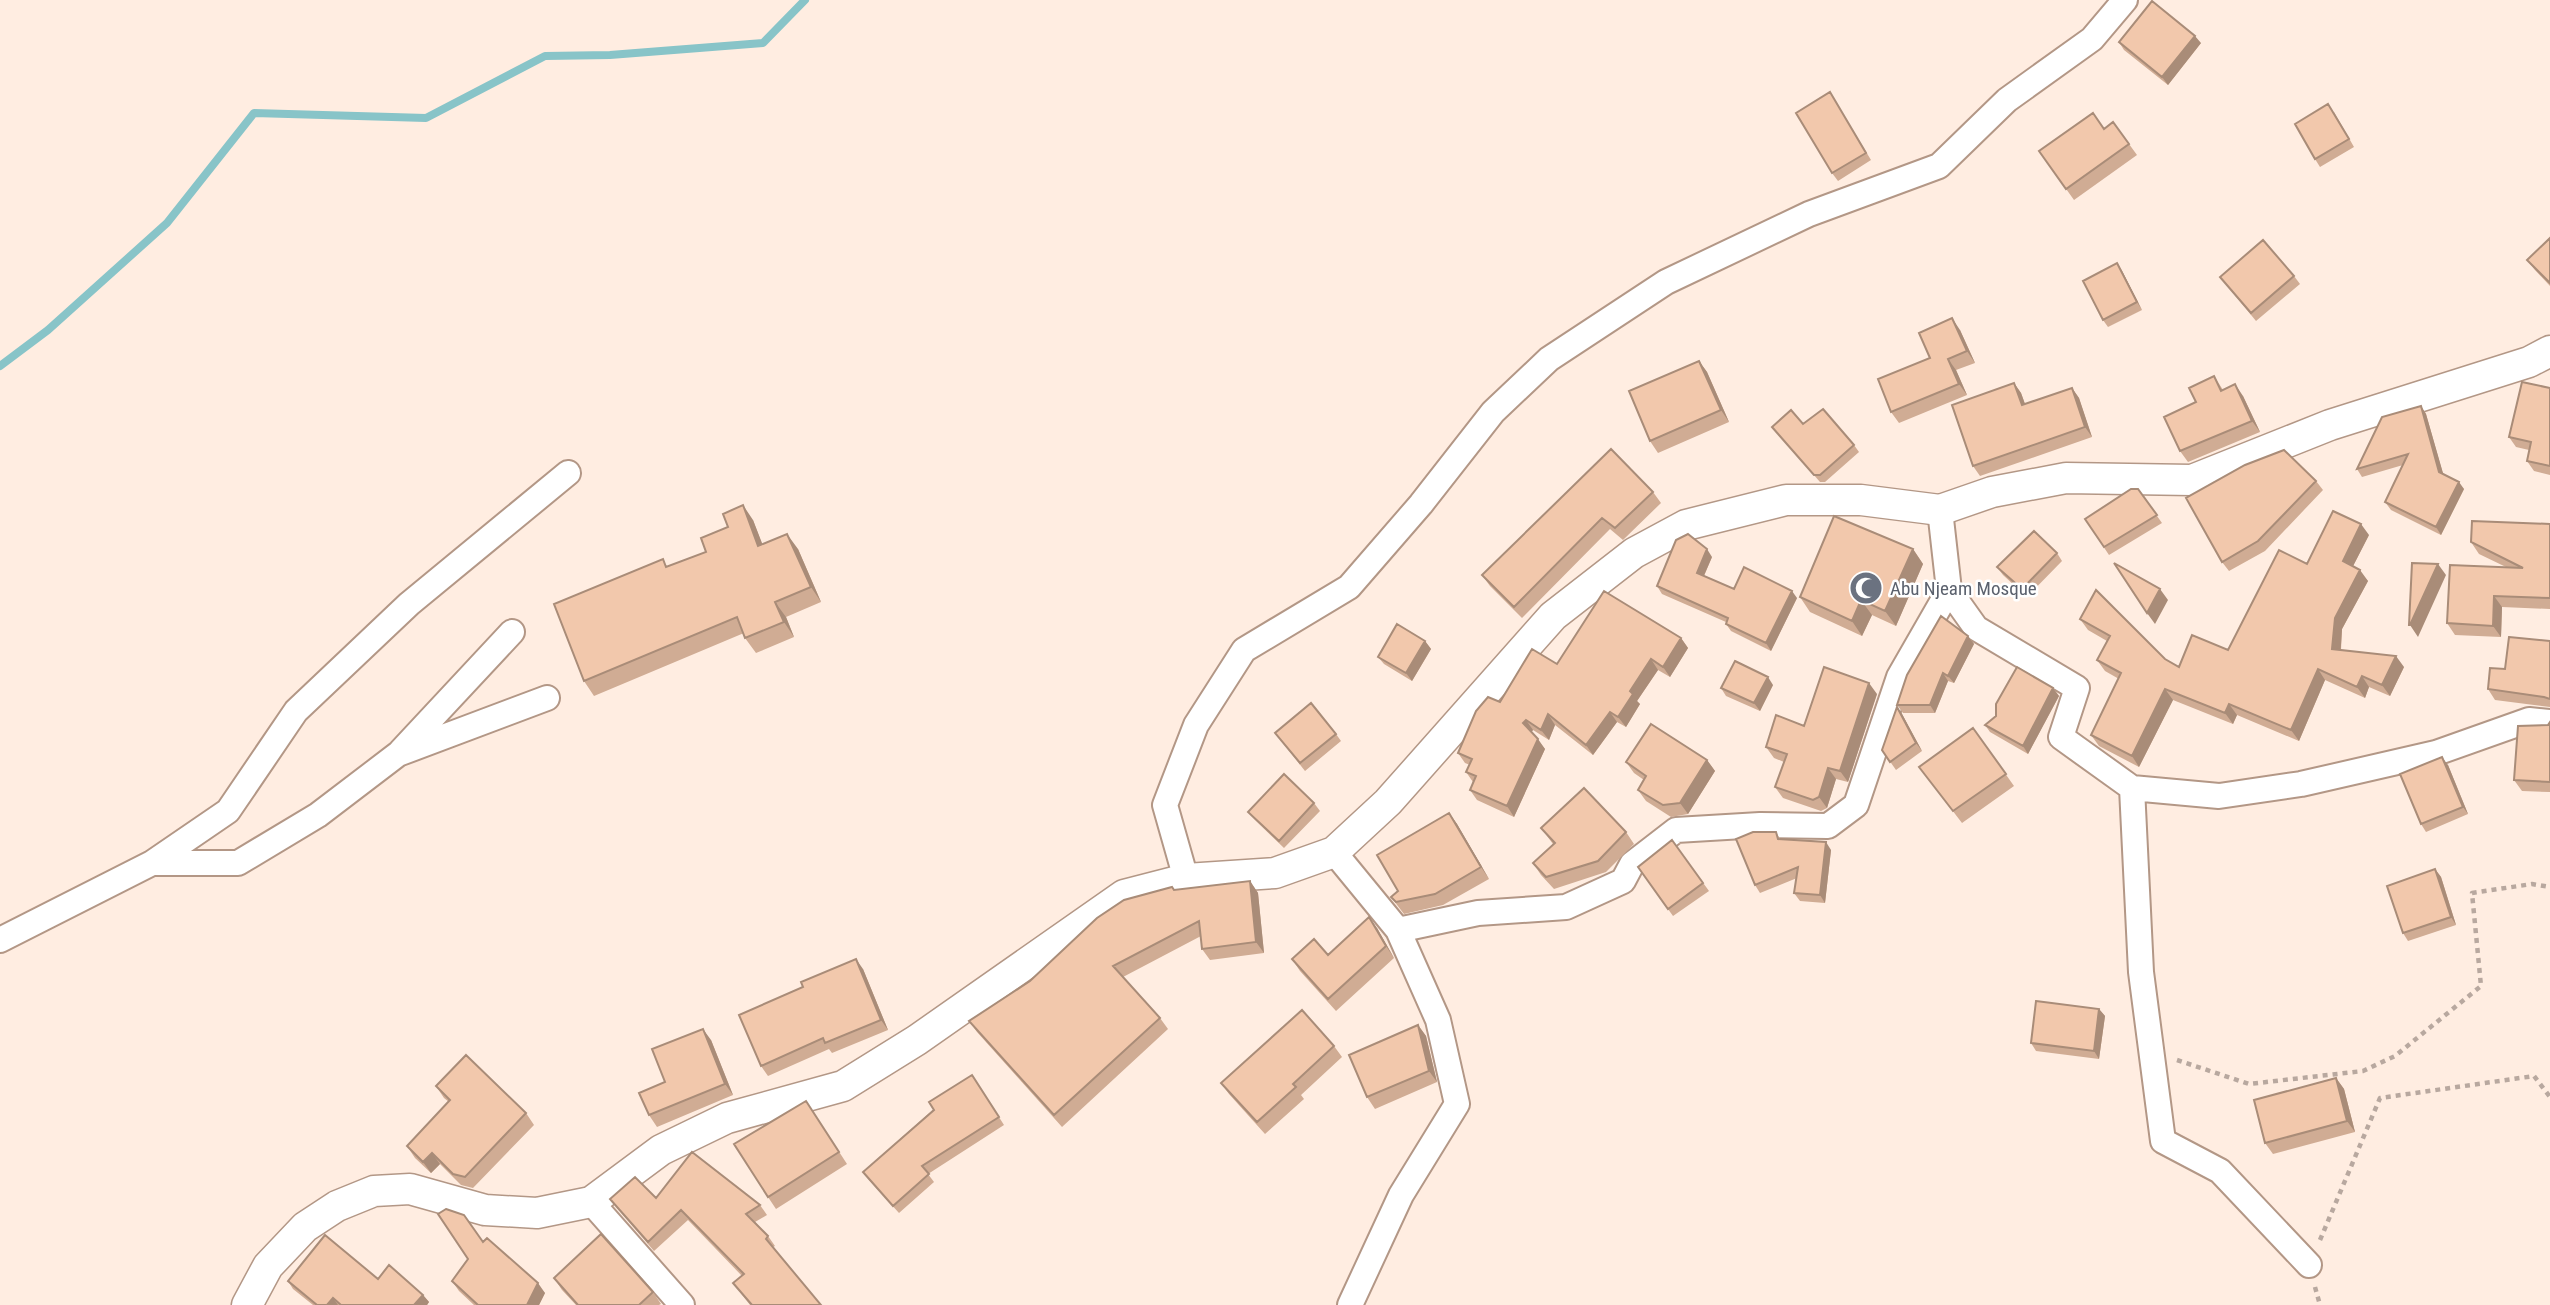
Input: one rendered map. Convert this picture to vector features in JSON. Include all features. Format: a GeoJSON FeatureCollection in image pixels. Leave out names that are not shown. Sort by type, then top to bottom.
{"type":"FeatureCollection","features":[{"type":"Feature","properties":{"kind":"street"},"geometry":{"type":"LineString","coordinates":[[1186,879],[1165,805],[1196,725],[1244,650],[1349,587],[1421,504],[1493,412],[1540,368],[1666,282],[1810,214],[1939,166],[2007,100],[2092,39],[2125,0]]}},
{"type":"Feature","properties":{"kind":"street"},"geometry":{"type":"LineString","coordinates":[[247,1305],[268,1266],[305,1227],[337,1206],[374,1191],[410,1189],[485,1210],[537,1213],[591,1202],[661,1150],[727,1118],[843,1086],[917,1040],[1124,895],[1186,879],[1275,873],[1334,852],[1388,802],[1553,616],[1634,553],[1686,525],[1786,500],[1861,500],[1940,510],[1992,492],[2067,478],[2192,480],[2330,425],[2529,362],[2550,351]]}},
{"type":"Feature","properties":{"kind":"street"},"geometry":{"type":"LineString","coordinates":[[0,940],[152,863],[228,811],[296,711],[409,604],[568,473]]}},
{"type":"Feature","properties":{"kind":"street"},"geometry":{"type":"LineString","coordinates":[[1940,510],[1949,590],[1976,628],[2077,688],[2061,737],[2133,788],[2219,796],[2301,785],[2436,753],[2529,720],[2550,722]]}},
{"type":"Feature","properties":{"kind":"street"},"geometry":{"type":"LineString","coordinates":[[1398,930],[1478,913],[1566,907],[1623,881],[1632,864],[1676,830],[1760,825],[1828,826],[1856,804],[1899,677],[1949,590]]}},
{"type":"Feature","properties":{"kind":"street"},"geometry":{"type":"LineString","coordinates":[[152,863],[238,863],[318,815],[398,754],[512,632]]}},
{"type":"Feature","properties":{"kind":"street"},"geometry":{"type":"LineString","coordinates":[[398,754],[547,698]]}},
{"type":"Feature","properties":{"kind":"street"},"geometry":{"type":"LineString","coordinates":[[2133,788],[2141,972],[2163,1141],[2220,1171],[2309,1265]]}},
{"type":"Feature","properties":{"kind":"street"},"geometry":{"type":"LineString","coordinates":[[1334,852],[1398,930],[1438,1020],[1457,1104],[1401,1195],[1350,1305]]}},
{"type":"Feature","properties":{"kind":"street"},"geometry":{"type":"LineString","coordinates":[[591,1202],[682,1305]]}},
{"type":"Feature","properties":{"kind":"path"},"geometry":{"type":"LineString","coordinates":[[2151,1052],[2249,1084],[2363,1071],[2395,1056],[2481,986],[2472,893],[2532,884],[2550,887]]}},
{"type":"Feature","properties":{"kind":"path"},"geometry":{"type":"LineString","coordinates":[[2320,1305],[2309,1265],[2380,1098],[2534,1076],[2550,1097]]}},
{"type":"Feature","properties":{"kind":"building"},"geometry":{"type":"Polygon","coordinates":[[[2152,1],[2195,36],[2162,77],[2119,42],[2152,1]]]}},
{"type":"Feature","properties":{"kind":"building"},"geometry":{"type":"Polygon","coordinates":[[[1830,92],[1866,153],[1832,173],[1796,113],[1830,92]]]}},
{"type":"Feature","properties":{"kind":"building"},"geometry":{"type":"Polygon","coordinates":[[[2328,104],[2349,139],[2315,159],[2295,124],[2328,104]]]}},
{"type":"Feature","properties":{"kind":"building"},"geometry":{"type":"Polygon","coordinates":[[[2093,113],[2104,129],[2113,122],[2129,144],[2066,189],[2039,151],[2093,113]]]}},
{"type":"Feature","properties":{"kind":"building"},"geometry":{"type":"Polygon","coordinates":[[[2550,238],[2550,283],[2527,260],[2550,238]]]}},
{"type":"Feature","properties":{"kind":"building"},"geometry":{"type":"Polygon","coordinates":[[[2263,240],[2294,276],[2251,313],[2220,277],[2263,240]]]}},
{"type":"Feature","properties":{"kind":"building"},"geometry":{"type":"Polygon","coordinates":[[[2117,263],[2137,302],[2103,320],[2083,281],[2117,263]]]}},
{"type":"Feature","properties":{"kind":"building"},"geometry":{"type":"Polygon","coordinates":[[[1952,318],[1967,351],[1948,359],[1959,384],[1891,412],[1878,379],[1930,358],[1919,333],[1952,318]]]}},
{"type":"Feature","properties":{"kind":"building"},"geometry":{"type":"Polygon","coordinates":[[[1699,361],[1721,410],[1650,441],[1629,391],[1699,361]]]}},
{"type":"Feature","properties":{"kind":"building"},"geometry":{"type":"Polygon","coordinates":[[[2214,376],[2221,391],[2235,384],[2252,421],[2180,451],[2164,417],[2196,402],[2189,388],[2214,376]]]}},
{"type":"Feature","properties":{"kind":"building"},"geometry":{"type":"Polygon","coordinates":[[[2522,382],[2550,388],[2550,466],[2527,461],[2531,442],[2509,437],[2522,382]]]}},
{"type":"Feature","properties":{"kind":"building"},"geometry":{"type":"Polygon","coordinates":[[[2014,383],[2022,405],[2072,388],[2085,427],[1973,466],[1952,405],[2014,383]]]}},
{"type":"Feature","properties":{"kind":"building"},"geometry":{"type":"Polygon","coordinates":[[[2421,406],[2439,472],[2459,482],[2436,527],[2385,502],[2408,454],[2357,469],[2382,417],[2421,406]]]}},
{"type":"Feature","properties":{"kind":"building"},"geometry":{"type":"Polygon","coordinates":[[[1823,409],[1854,445],[1820,475],[1814,475],[1772,427],[1791,410],[1803,424],[1823,409]]]}},
{"type":"Feature","properties":{"kind":"building"},"geometry":{"type":"Polygon","coordinates":[[[1611,449],[1653,492],[1615,528],[1602,518],[1514,607],[1482,575],[1611,449]]]}},
{"type":"Feature","properties":{"kind":"building"},"geometry":{"type":"Polygon","coordinates":[[[2284,450],[2316,481],[2258,541],[2222,562],[2186,498],[2245,465],[2284,450]]]}},
{"type":"Feature","properties":{"kind":"building"},"geometry":{"type":"Polygon","coordinates":[[[2131,489],[2138,489],[2157,515],[2104,547],[2085,519],[2131,489]]]}},
{"type":"Feature","properties":{"kind":"building"},"geometry":{"type":"Polygon","coordinates":[[[743,505],[758,546],[787,534],[811,587],[775,602],[784,622],[745,638],[737,617],[584,681],[554,604],[663,559],[666,567],[706,552],[701,538],[728,527],[723,514],[743,505]]]}},
{"type":"Feature","properties":{"kind":"building"},"geometry":{"type":"Polygon","coordinates":[[[2333,511],[2361,524],[2343,561],[2360,570],[2335,618],[2332,649],[2396,656],[2382,685],[2362,676],[2357,687],[2318,669],[2291,730],[2229,704],[2225,713],[2165,689],[2132,756],[2091,735],[2121,673],[2097,660],[2110,636],[2080,619],[2096,590],[2165,659],[2179,667],[2192,635],[2228,650],[2279,550],[2307,564],[2333,511]]]}},
{"type":"Feature","properties":{"kind":"building","name":"Abu Njeam Mosque"},"geometry":{"type":"Polygon","coordinates":[[[1834,516],[1913,549],[1885,611],[1861,600],[1852,621],[1800,597],[1834,516]]]}},
{"type":"Feature","properties":{"kind":"building"},"geometry":{"type":"Polygon","coordinates":[[[2472,521],[2550,524],[2550,598],[2494,596],[2493,626],[2447,623],[2450,565],[2523,568],[2471,542],[2472,521]]]}},
{"type":"Feature","properties":{"kind":"building"},"geometry":{"type":"Polygon","coordinates":[[[2034,531],[2057,553],[2022,589],[1997,567],[2034,531]]]}},
{"type":"Feature","properties":{"kind":"building"},"geometry":{"type":"Polygon","coordinates":[[[1688,534],[1707,549],[1697,573],[1734,589],[1744,567],[1792,591],[1766,643],[1726,624],[1728,618],[1657,586],[1676,540],[1688,534]]]}},
{"type":"Feature","properties":{"kind":"building"},"geometry":{"type":"Polygon","coordinates":[[[2114,563],[2160,589],[2147,613],[2114,563]]]}},
{"type":"Feature","properties":{"kind":"building"},"geometry":{"type":"Polygon","coordinates":[[[2412,563],[2438,564],[2409,625],[2412,563]]]}},
{"type":"Feature","properties":{"kind":"building"},"geometry":{"type":"Polygon","coordinates":[[[1604,591],[1681,638],[1663,667],[1651,659],[1630,691],[1633,694],[1618,717],[1610,712],[1586,745],[1548,714],[1541,730],[1526,720],[1523,723],[1538,739],[1507,806],[1470,790],[1476,776],[1466,772],[1472,759],[1458,753],[1476,711],[1488,697],[1500,702],[1532,649],[1557,664],[1604,591]]]}},
{"type":"Feature","properties":{"kind":"building"},"geometry":{"type":"Polygon","coordinates":[[[1941,616],[1968,636],[1948,676],[1943,673],[1930,705],[1897,705],[1907,675],[1941,616]]]}},
{"type":"Feature","properties":{"kind":"building"},"geometry":{"type":"Polygon","coordinates":[[[1397,624],[1425,641],[1406,673],[1378,657],[1397,624]]]}},
{"type":"Feature","properties":{"kind":"building"},"geometry":{"type":"Polygon","coordinates":[[[2509,637],[2550,641],[2550,699],[2488,689],[2490,668],[2505,669],[2509,637]]]}},
{"type":"Feature","properties":{"kind":"building"},"geometry":{"type":"Polygon","coordinates":[[[1735,661],[1768,677],[1754,703],[1721,688],[1735,661]]]}},
{"type":"Feature","properties":{"kind":"building"},"geometry":{"type":"Polygon","coordinates":[[[1824,667],[1869,683],[1840,771],[1828,768],[1819,797],[1813,800],[1775,787],[1787,754],[1766,747],[1776,715],[1804,726],[1824,667]]]}},
{"type":"Feature","properties":{"kind":"building"},"geometry":{"type":"Polygon","coordinates":[[[2017,667],[2053,688],[2023,746],[1985,725],[1996,716],[1996,704],[2017,667]]]}},
{"type":"Feature","properties":{"kind":"building"},"geometry":{"type":"Polygon","coordinates":[[[1311,703],[1336,734],[1300,763],[1275,733],[1311,703]]]}},
{"type":"Feature","properties":{"kind":"building"},"geometry":{"type":"Polygon","coordinates":[[[1897,707],[1916,743],[1890,762],[1882,750],[1897,707]]]}},
{"type":"Feature","properties":{"kind":"building"},"geometry":{"type":"Polygon","coordinates":[[[2550,722],[2550,782],[2514,780],[2518,726],[2548,725],[2550,722]]]}},
{"type":"Feature","properties":{"kind":"building"},"geometry":{"type":"Polygon","coordinates":[[[1651,724],[1707,760],[1680,803],[1663,805],[1638,790],[1646,776],[1626,762],[1651,724]]]}},
{"type":"Feature","properties":{"kind":"building"},"geometry":{"type":"Polygon","coordinates":[[[1973,728],[2006,774],[1953,811],[1919,767],[1973,728]]]}},
{"type":"Feature","properties":{"kind":"building"},"geometry":{"type":"Polygon","coordinates":[[[2442,757],[2463,807],[2421,824],[2400,774],[2442,757]]]}},
{"type":"Feature","properties":{"kind":"building"},"geometry":{"type":"Polygon","coordinates":[[[1284,774],[1314,803],[1279,841],[1248,812],[1284,774]]]}},
{"type":"Feature","properties":{"kind":"building"},"geometry":{"type":"Polygon","coordinates":[[[1584,788],[1626,832],[1598,861],[1546,877],[1533,863],[1555,843],[1541,828],[1584,788]]]}},
{"type":"Feature","properties":{"kind":"building"},"geometry":{"type":"Polygon","coordinates":[[[1449,813],[1481,867],[1435,894],[1396,902],[1391,897],[1398,891],[1377,855],[1449,813]]]}},
{"type":"Feature","properties":{"kind":"building"},"geometry":{"type":"Polygon","coordinates":[[[1753,832],[1776,832],[1778,839],[1826,842],[1820,895],[1794,893],[1798,867],[1755,885],[1736,839],[1753,832]]]}},
{"type":"Feature","properties":{"kind":"building"},"geometry":{"type":"Polygon","coordinates":[[[1672,840],[1703,883],[1668,909],[1638,867],[1672,840]]]}},
{"type":"Feature","properties":{"kind":"building"},"geometry":{"type":"Polygon","coordinates":[[[2435,869],[2451,917],[2403,933],[2387,886],[2435,869]]]}},
{"type":"Feature","properties":{"kind":"building"},"geometry":{"type":"Polygon","coordinates":[[[1250,881],[1256,942],[1202,949],[1199,921],[1113,966],[1160,1018],[1054,1115],[969,1021],[1030,981],[1097,918],[1124,900],[1172,887],[1174,890],[1250,881]]]}},
{"type":"Feature","properties":{"kind":"building"},"geometry":{"type":"Polygon","coordinates":[[[1369,917],[1386,946],[1328,999],[1292,959],[1314,939],[1328,955],[1369,917]]]}},
{"type":"Feature","properties":{"kind":"building"},"geometry":{"type":"Polygon","coordinates":[[[856,959],[881,1020],[825,1043],[823,1038],[761,1066],[739,1015],[803,987],[801,982],[856,959]]]}},
{"type":"Feature","properties":{"kind":"building"},"geometry":{"type":"Polygon","coordinates":[[[2036,1001],[2099,1009],[2094,1051],[2031,1043],[2036,1001]]]}},
{"type":"Feature","properties":{"kind":"building"},"geometry":{"type":"Polygon","coordinates":[[[1302,1010],[1334,1046],[1293,1084],[1296,1087],[1257,1122],[1221,1083],[1302,1010]]]}},
{"type":"Feature","properties":{"kind":"building"},"geometry":{"type":"Polygon","coordinates":[[[1418,1025],[1429,1071],[1367,1097],[1349,1055],[1418,1025]]]}},
{"type":"Feature","properties":{"kind":"building"},"geometry":{"type":"Polygon","coordinates":[[[703,1029],[725,1084],[649,1115],[639,1093],[665,1082],[652,1049],[703,1029]]]}},
{"type":"Feature","properties":{"kind":"building"},"geometry":{"type":"Polygon","coordinates":[[[466,1055],[526,1113],[465,1177],[453,1174],[432,1153],[423,1162],[407,1146],[450,1100],[436,1086],[466,1055]]]}},
{"type":"Feature","properties":{"kind":"building"},"geometry":{"type":"Polygon","coordinates":[[[972,1075],[999,1117],[922,1166],[929,1174],[893,1206],[863,1172],[934,1110],[929,1102],[972,1075]]]}},
{"type":"Feature","properties":{"kind":"building"},"geometry":{"type":"Polygon","coordinates":[[[2336,1078],[2347,1121],[2265,1143],[2254,1100],[2336,1078]]]}},
{"type":"Feature","properties":{"kind":"building"},"geometry":{"type":"Polygon","coordinates":[[[806,1101],[839,1152],[768,1197],[734,1144],[806,1101]]]}},
{"type":"Feature","properties":{"kind":"building"},"geometry":{"type":"Polygon","coordinates":[[[692,1152],[760,1205],[746,1214],[768,1236],[766,1239],[821,1305],[752,1305],[733,1283],[744,1274],[681,1210],[648,1242],[610,1199],[635,1177],[656,1198],[692,1152]]]}},
{"type":"Feature","properties":{"kind":"building"},"geometry":{"type":"Polygon","coordinates":[[[446,1209],[464,1215],[483,1242],[487,1238],[538,1283],[527,1305],[478,1305],[452,1281],[468,1259],[438,1214],[446,1209]]]}},
{"type":"Feature","properties":{"kind":"building"},"geometry":{"type":"Polygon","coordinates":[[[601,1234],[653,1292],[639,1305],[578,1305],[554,1278],[601,1234]]]}},
{"type":"Feature","properties":{"kind":"building"},"geometry":{"type":"Polygon","coordinates":[[[325,1235],[378,1279],[389,1265],[423,1295],[414,1305],[341,1305],[333,1298],[327,1305],[317,1305],[288,1281],[325,1235]]]}},
{"type":"Feature","properties":{"kind":"waterway"},"geometry":{"type":"LineString","coordinates":[[0,366],[48,330],[167,223],[254,113],[426,118],[545,56],[610,55],[763,43],[805,0]]}},
{"type":"Feature","properties":{"kind":"place","name":"Abu Njeam Mosque"},"geometry":{"type":"Point","coordinates":[1866,588]}}]}
